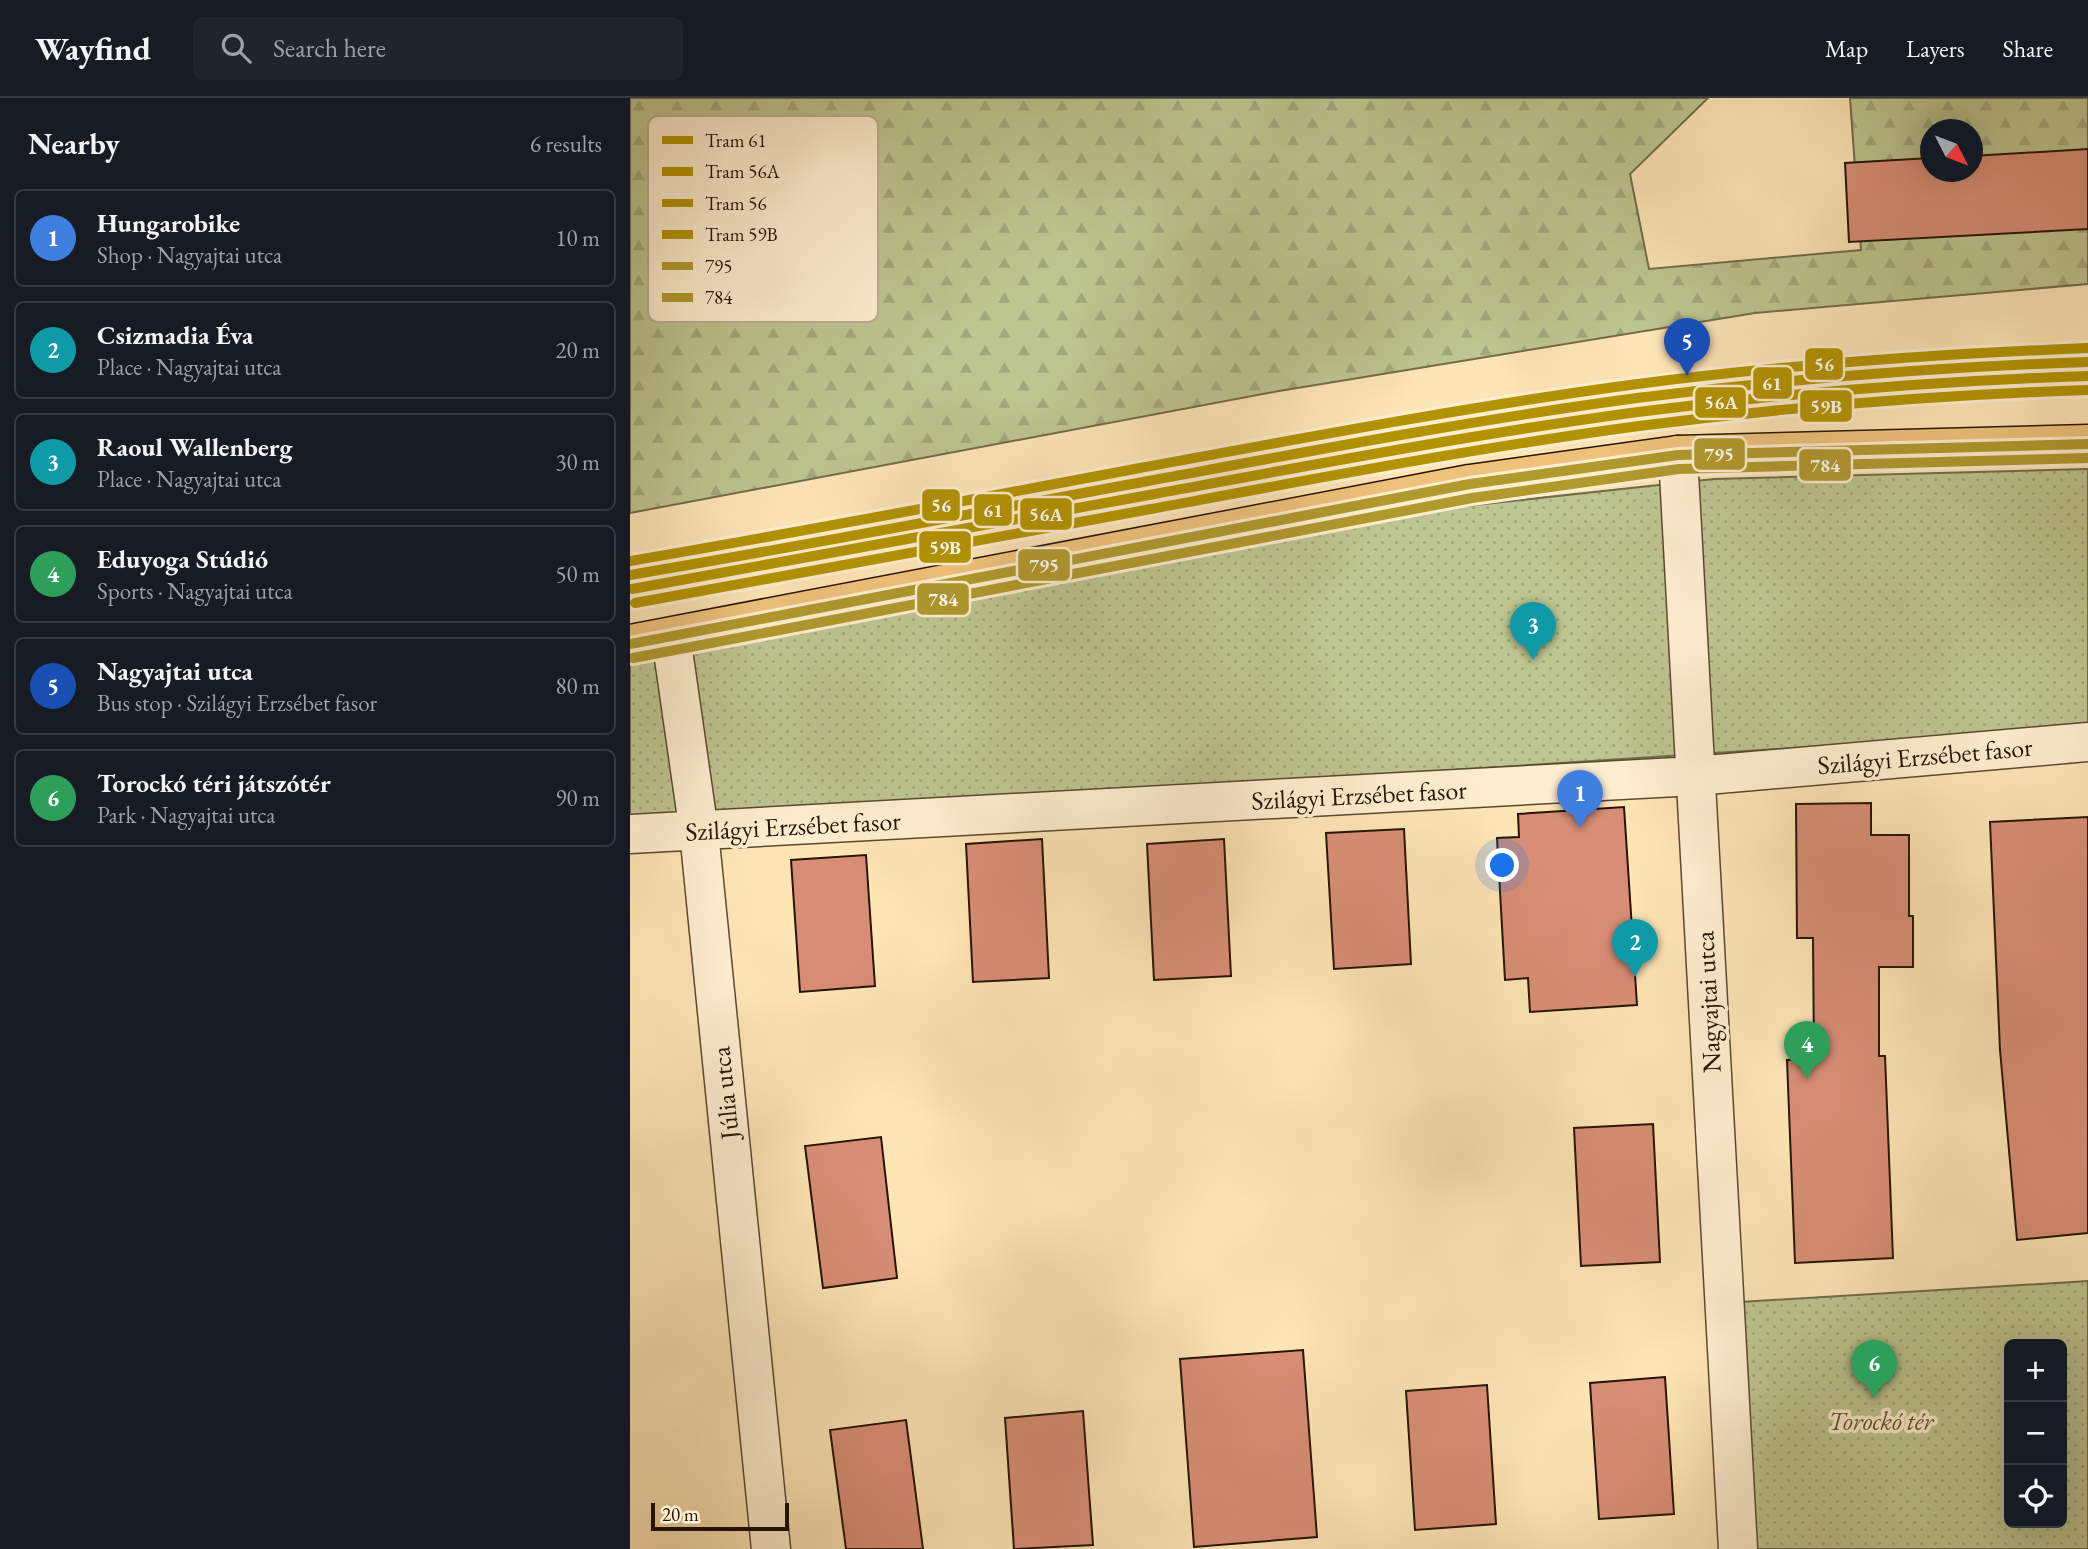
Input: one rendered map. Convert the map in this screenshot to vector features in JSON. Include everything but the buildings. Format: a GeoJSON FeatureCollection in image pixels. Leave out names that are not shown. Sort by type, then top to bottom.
{"type":"FeatureCollection","features":[{"type":"Feature","properties":{"kind":"main road"},"geometry":{"type":"LineString","coordinates":[[630,644],[1470,484],[1678,455],[2088,444]]}},
{"type":"Feature","properties":{"kind":"street","name":"Nagyajtai utca"},"geometry":{"type":"LineString","coordinates":[[1678,455],[1738,1549]]}},
{"type":"Feature","properties":{"kind":"street","name":"Júlia utca"},"geometry":{"type":"LineString","coordinates":[[671,637],[699,832],[771,1549]]}},
{"type":"Feature","properties":{"kind":"street","name":"Szilágyi Erzsébet fasor"},"geometry":{"type":"LineString","coordinates":[[630,834],[1695,776],[2088,742]]}},
{"type":"Feature","properties":{"kind":"green space"},"geometry":{"type":"Polygon","coordinates":[[[630,98],[1708,98],[1630,174],[1649,269],[1861,250],[1850,98],[2088,98],[2088,284],[1755,313],[1279,391],[630,513],[630,98]]]}},
{"type":"Feature","properties":{"kind":"green space"},"geometry":{"type":"Polygon","coordinates":[[[2088,469],[2088,729],[630,823],[630,659],[1456,507],[1714,479],[2088,469]]]}},
{"type":"Feature","properties":{"kind":"green space","name":"Torockó tér"},"geometry":{"type":"Polygon","coordinates":[[[2088,1281],[2088,1549],[1738,1549],[1724,1303],[2088,1281]]]}},
{"type":"Feature","properties":{"kind":"tram line","name":"56"},"geometry":{"type":"LineString","coordinates":[[630,561],[1323,434],[1569,394],[1801,366],[2087,348]]}},
{"type":"Feature","properties":{"kind":"tram line","name":"61"},"geometry":{"type":"LineString","coordinates":[[630,575],[1331,447],[1637,398],[1918,371],[2088,362]]}},
{"type":"Feature","properties":{"kind":"tram line","name":"56A"},"geometry":{"type":"LineString","coordinates":[[632,589],[1332,461],[1638,412],[1806,394],[1975,381],[2088,376]]}},
{"type":"Feature","properties":{"kind":"tram line","name":"59B"},"geometry":{"type":"LineString","coordinates":[[635,603],[1333,475],[1639,426],[1919,399],[2088,390]]}},
{"type":"Feature","properties":{"kind":"transit line","name":"795"},"geometry":{"type":"LineString","coordinates":[[630,644],[1470,484],[1678,455],[2088,444]]}},
{"type":"Feature","properties":{"kind":"transit line","name":"784"},"geometry":{"type":"LineString","coordinates":[[633,658],[1472,498],[1679,469],[2088,458]]}},
{"type":"Feature","properties":{"kind":"place","name":"Nagyajtai utca"},"geometry":{"type":"Point","coordinates":[1687,376]}},
{"type":"Feature","properties":{"kind":"place","name":"Raoul Wallenberg"},"geometry":{"type":"Point","coordinates":[1533,660]}},
{"type":"Feature","properties":{"kind":"place","name":"Hungarobike"},"geometry":{"type":"Point","coordinates":[1580,828]}},
{"type":"Feature","properties":{"kind":"place","name":"Csizmadia Éva"},"geometry":{"type":"Point","coordinates":[1635,977]}},
{"type":"Feature","properties":{"kind":"place","name":"Eduyoga Stúdió"},"geometry":{"type":"Point","coordinates":[1807,1079]}},
{"type":"Feature","properties":{"kind":"place","name":"Torockó téri játszótér"},"geometry":{"type":"Point","coordinates":[1874,1398]}}]}
